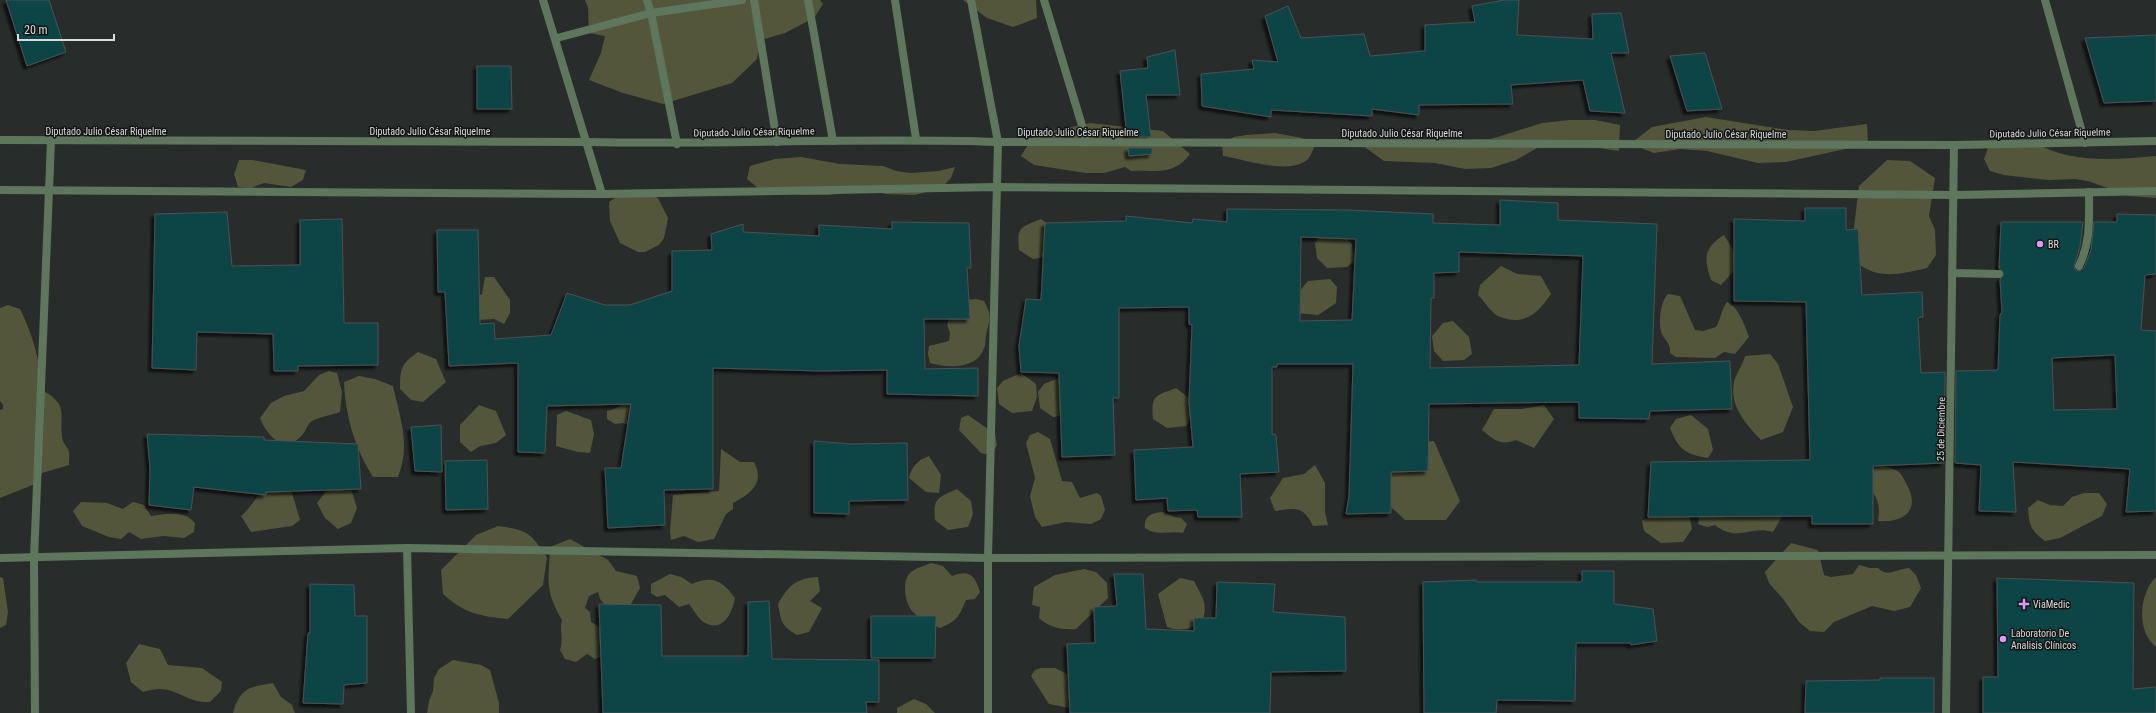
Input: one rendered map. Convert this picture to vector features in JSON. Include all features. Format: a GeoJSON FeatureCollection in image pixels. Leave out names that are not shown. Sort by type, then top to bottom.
{"type":"FeatureCollection","features":[{"type":"Feature","properties":{"kind":"street"},"geometry":{"type":"LineString","coordinates":[[544,0],[602,194]]}},
{"type":"Feature","properties":{"kind":"street"},"geometry":{"type":"LineString","coordinates":[[647,0],[651,13],[677,144]]}},
{"type":"Feature","properties":{"kind":"street"},"geometry":{"type":"LineString","coordinates":[[556,38],[651,13],[742,0]]}},
{"type":"Feature","properties":{"kind":"street"},"geometry":{"type":"LineString","coordinates":[[754,0],[777,142]]}},
{"type":"Feature","properties":{"kind":"street"},"geometry":{"type":"LineString","coordinates":[[808,0],[833,141]]}},
{"type":"Feature","properties":{"kind":"street"},"geometry":{"type":"LineString","coordinates":[[895,0],[916,139]]}},
{"type":"Feature","properties":{"kind":"street"},"geometry":{"type":"LineString","coordinates":[[971,0],[998,142],[988,558],[988,713]]}},
{"type":"Feature","properties":{"kind":"street"},"geometry":{"type":"LineString","coordinates":[[1044,0],[1087,142]]}},
{"type":"Feature","properties":{"kind":"street"},"geometry":{"type":"LineString","coordinates":[[2045,0],[2086,143]]}},
{"type":"Feature","properties":{"kind":"street","name":"Diputado Julio César Riquelme"},"geometry":{"type":"LineString","coordinates":[[0,140],[587,142],[677,144],[916,139],[998,142],[1954,145],[2156,141]]}},
{"type":"Feature","properties":{"kind":"street"},"geometry":{"type":"LineString","coordinates":[[35,713],[34,559],[51,141]]}},
{"type":"Feature","properties":{"kind":"street","name":"25 de Diciembre"},"geometry":{"type":"LineString","coordinates":[[1946,713],[1954,145]]}},
{"type":"Feature","properties":{"kind":"street"},"geometry":{"type":"LineString","coordinates":[[0,190],[602,194],[997,187],[1954,195],[2156,191]]}},
{"type":"Feature","properties":{"kind":"street"},"geometry":{"type":"LineString","coordinates":[[2079,266],[2086,251],[2090,234],[2089,192]]}},
{"type":"Feature","properties":{"kind":"street"},"geometry":{"type":"LineString","coordinates":[[1952,274],[1999,274]]}},
{"type":"Feature","properties":{"kind":"street"},"geometry":{"type":"LineString","coordinates":[[407,548],[411,713]]}},
{"type":"Feature","properties":{"kind":"street"},"geometry":{"type":"LineString","coordinates":[[0,558],[34,559],[407,548],[988,558],[2156,555]]}},
{"type":"Feature","properties":{"kind":"green space"},"geometry":{"type":"Polygon","coordinates":[[[585,0],[820,0],[823,4],[814,18],[785,33],[761,40],[757,59],[732,83],[663,104],[623,93],[589,80],[601,53],[605,36],[589,33],[588,7],[585,0]]]}},
{"type":"Feature","properties":{"kind":"green space"},"geometry":{"type":"Polygon","coordinates":[[[963,0],[1036,0],[1037,18],[1013,27],[987,18],[963,0]]]}},
{"type":"Feature","properties":{"kind":"green space"},"geometry":{"type":"Polygon","coordinates":[[[1706,117],[1788,130],[1814,131],[1867,124],[1868,144],[1786,162],[1758,163],[1707,151],[1680,149],[1654,153],[1630,144],[1652,127],[1706,117]]]}},
{"type":"Feature","properties":{"kind":"green space"},"geometry":{"type":"Polygon","coordinates":[[[1569,120],[1595,120],[1620,125],[1619,151],[1592,147],[1537,148],[1516,160],[1491,168],[1465,169],[1435,163],[1384,161],[1359,143],[1491,139],[1542,123],[1569,120]]]}},
{"type":"Feature","properties":{"kind":"green space"},"geometry":{"type":"Polygon","coordinates":[[[1090,123],[1163,131],[1190,154],[1184,161],[1171,169],[1156,171],[1131,171],[1125,167],[1104,173],[1086,173],[1034,165],[1021,156],[1034,135],[1090,123]]]}},
{"type":"Feature","properties":{"kind":"green space"},"geometry":{"type":"Polygon","coordinates":[[[1275,133],[1302,138],[1315,145],[1309,158],[1300,164],[1279,166],[1254,163],[1223,156],[1222,143],[1234,137],[1275,133]]]}},
{"type":"Feature","properties":{"kind":"green space"},"geometry":{"type":"Polygon","coordinates":[[[2029,139],[2058,153],[2074,156],[2124,159],[2156,156],[2156,198],[2129,196],[2088,181],[2075,179],[2048,180],[2004,175],[1990,171],[1984,159],[1989,145],[2001,140],[2003,146],[2016,140],[2029,139]]]}},
{"type":"Feature","properties":{"kind":"green space"},"geometry":{"type":"Polygon","coordinates":[[[801,157],[840,164],[883,166],[896,171],[911,173],[939,171],[955,167],[951,178],[941,188],[915,195],[885,194],[870,190],[829,195],[802,195],[758,188],[747,179],[750,166],[775,159],[801,157]]]}},
{"type":"Feature","properties":{"kind":"green space"},"geometry":{"type":"Polygon","coordinates":[[[239,160],[252,160],[306,170],[303,180],[291,187],[264,183],[251,188],[238,187],[234,174],[239,160]]]}},
{"type":"Feature","properties":{"kind":"green space"},"geometry":{"type":"Polygon","coordinates":[[[1887,160],[1910,161],[1935,178],[1929,216],[1935,230],[1936,255],[1927,268],[1898,274],[1881,274],[1864,267],[1855,261],[1852,244],[1859,186],[1887,160]]]}},
{"type":"Feature","properties":{"kind":"green space"},"geometry":{"type":"Polygon","coordinates":[[[625,191],[643,192],[658,198],[668,218],[664,238],[659,245],[645,252],[638,252],[620,243],[610,221],[609,202],[625,191]]]}},
{"type":"Feature","properties":{"kind":"green space"},"geometry":{"type":"Polygon","coordinates":[[[1041,219],[1056,230],[1052,256],[1033,259],[1019,250],[1019,236],[1021,229],[1024,226],[1041,219]]]}},
{"type":"Feature","properties":{"kind":"green space"},"geometry":{"type":"Polygon","coordinates":[[[1336,227],[1352,244],[1354,261],[1347,267],[1327,268],[1317,258],[1315,243],[1326,230],[1336,227]]]}},
{"type":"Feature","properties":{"kind":"green space"},"geometry":{"type":"Polygon","coordinates":[[[1724,235],[1734,250],[1737,261],[1733,271],[1721,285],[1711,280],[1706,260],[1709,249],[1724,235]]]}},
{"type":"Feature","properties":{"kind":"green space"},"geometry":{"type":"Polygon","coordinates":[[[1501,266],[1517,274],[1541,276],[1551,294],[1541,307],[1530,316],[1517,320],[1500,317],[1491,310],[1478,295],[1480,285],[1501,266]]]}},
{"type":"Feature","properties":{"kind":"green space"},"geometry":{"type":"Polygon","coordinates":[[[485,277],[494,277],[510,300],[510,313],[504,324],[494,319],[479,320],[477,297],[482,294],[485,277]]]}},
{"type":"Feature","properties":{"kind":"green space"},"geometry":{"type":"Polygon","coordinates":[[[1330,279],[1337,287],[1336,303],[1318,315],[1296,313],[1297,294],[1308,281],[1330,279]]]}},
{"type":"Feature","properties":{"kind":"green space"},"geometry":{"type":"Polygon","coordinates":[[[1668,294],[1680,296],[1695,330],[1703,331],[1716,327],[1723,308],[1727,302],[1731,304],[1738,312],[1749,337],[1735,354],[1724,352],[1715,358],[1676,357],[1670,353],[1670,347],[1662,334],[1660,325],[1660,313],[1663,302],[1668,294]]]}},
{"type":"Feature","properties":{"kind":"green space"},"geometry":{"type":"Polygon","coordinates":[[[976,299],[984,301],[989,311],[989,322],[985,345],[980,355],[975,360],[961,366],[945,366],[930,363],[928,354],[929,346],[949,341],[950,333],[947,324],[952,313],[965,300],[976,299]]]}},
{"type":"Feature","properties":{"kind":"green space"},"geometry":{"type":"Polygon","coordinates":[[[8,305],[20,309],[35,348],[40,369],[42,390],[57,401],[60,407],[62,413],[63,442],[69,451],[69,465],[42,473],[40,482],[0,498],[0,410],[3,409],[3,405],[0,401],[0,308],[8,305]]]}},
{"type":"Feature","properties":{"kind":"green space"},"geometry":{"type":"Polygon","coordinates":[[[1453,321],[1469,337],[1472,354],[1464,360],[1443,361],[1434,351],[1432,336],[1443,323],[1453,321]]]}},
{"type":"Feature","properties":{"kind":"green space"},"geometry":{"type":"Polygon","coordinates":[[[418,352],[436,359],[446,382],[423,402],[411,400],[400,389],[401,371],[405,363],[418,352]]]}},
{"type":"Feature","properties":{"kind":"green space"},"geometry":{"type":"Polygon","coordinates":[[[1770,354],[1778,364],[1793,407],[1783,432],[1761,440],[1750,428],[1736,407],[1733,391],[1736,375],[1745,356],[1770,354]]]}},
{"type":"Feature","properties":{"kind":"green space"},"geometry":{"type":"Polygon","coordinates":[[[329,371],[337,373],[342,392],[340,412],[312,421],[308,424],[303,434],[290,443],[277,441],[272,437],[263,425],[260,418],[271,403],[284,396],[304,391],[319,375],[329,371]]]}},
{"type":"Feature","properties":{"kind":"green space"},"geometry":{"type":"Polygon","coordinates":[[[1021,373],[1036,384],[1037,397],[1032,411],[1012,413],[999,404],[997,388],[1003,381],[1021,373]]]}},
{"type":"Feature","properties":{"kind":"green space"},"geometry":{"type":"Polygon","coordinates":[[[359,376],[375,379],[393,386],[401,420],[404,443],[404,454],[398,477],[373,477],[356,443],[346,407],[344,382],[359,376]]]}},
{"type":"Feature","properties":{"kind":"green space"},"geometry":{"type":"Polygon","coordinates":[[[1062,377],[1073,414],[1053,417],[1040,408],[1038,392],[1044,384],[1062,377]]]}},
{"type":"Feature","properties":{"kind":"green space"},"geometry":{"type":"Polygon","coordinates":[[[1176,388],[1190,399],[1192,412],[1187,426],[1167,428],[1153,419],[1153,405],[1154,401],[1159,395],[1176,388]]]}},
{"type":"Feature","properties":{"kind":"green space"},"geometry":{"type":"Polygon","coordinates":[[[634,399],[632,427],[623,423],[615,424],[607,419],[607,411],[634,399]]]}},
{"type":"Feature","properties":{"kind":"green space"},"geometry":{"type":"Polygon","coordinates":[[[479,405],[496,411],[506,435],[496,443],[480,446],[471,452],[460,442],[460,425],[479,405]]]}},
{"type":"Feature","properties":{"kind":"green space"},"geometry":{"type":"Polygon","coordinates":[[[1544,405],[1554,419],[1534,448],[1516,440],[1511,442],[1498,441],[1490,437],[1482,430],[1494,409],[1522,409],[1544,405]]]}},
{"type":"Feature","properties":{"kind":"green space"},"geometry":{"type":"Polygon","coordinates":[[[566,411],[591,420],[594,434],[590,453],[578,452],[556,446],[557,415],[566,411]]]}},
{"type":"Feature","properties":{"kind":"green space"},"geometry":{"type":"Polygon","coordinates":[[[968,415],[995,434],[997,445],[994,451],[985,454],[981,453],[959,430],[961,418],[968,415]]]}},
{"type":"Feature","properties":{"kind":"green space"},"geometry":{"type":"Polygon","coordinates":[[[1691,415],[1708,429],[1713,450],[1708,458],[1688,453],[1684,450],[1676,441],[1670,428],[1676,419],[1691,415]]]}},
{"type":"Feature","properties":{"kind":"green space"},"geometry":{"type":"Polygon","coordinates":[[[1038,432],[1050,439],[1062,481],[1072,482],[1080,498],[1097,493],[1101,496],[1105,510],[1101,519],[1091,524],[1066,522],[1042,527],[1035,517],[1030,496],[1035,478],[1026,443],[1030,435],[1038,432]]]}},
{"type":"Feature","properties":{"kind":"green space"},"geometry":{"type":"Polygon","coordinates":[[[1434,441],[1460,501],[1446,520],[1405,520],[1389,505],[1376,461],[1398,444],[1434,441]]]}},
{"type":"Feature","properties":{"kind":"green space"},"geometry":{"type":"Polygon","coordinates":[[[721,449],[740,462],[754,462],[757,469],[757,482],[750,491],[733,503],[733,509],[726,514],[714,539],[698,542],[684,536],[671,540],[670,531],[673,495],[719,491],[721,449]]]}},
{"type":"Feature","properties":{"kind":"green space"},"geometry":{"type":"Polygon","coordinates":[[[929,456],[941,475],[939,493],[926,492],[909,478],[911,470],[916,464],[929,456]]]}},
{"type":"Feature","properties":{"kind":"green space"},"geometry":{"type":"Polygon","coordinates":[[[1315,465],[1325,483],[1325,512],[1328,525],[1313,526],[1306,515],[1298,510],[1289,509],[1275,511],[1270,498],[1283,478],[1304,474],[1315,465]]]}},
{"type":"Feature","properties":{"kind":"green space"},"geometry":{"type":"Polygon","coordinates":[[[1884,466],[1900,473],[1911,494],[1912,502],[1911,508],[1907,514],[1902,517],[1895,520],[1878,521],[1879,507],[1876,497],[1860,478],[1863,470],[1884,466]]]}},
{"type":"Feature","properties":{"kind":"green space"},"geometry":{"type":"Polygon","coordinates":[[[267,484],[291,489],[300,520],[292,526],[251,532],[241,516],[267,484]]]}},
{"type":"Feature","properties":{"kind":"green space"},"geometry":{"type":"Polygon","coordinates":[[[351,489],[357,508],[351,523],[338,529],[325,518],[317,503],[327,490],[351,489]]]}},
{"type":"Feature","properties":{"kind":"green space"},"geometry":{"type":"Polygon","coordinates":[[[957,489],[971,501],[973,514],[968,527],[948,530],[935,520],[935,507],[936,503],[941,497],[957,489]]]}},
{"type":"Feature","properties":{"kind":"green space"},"geometry":{"type":"Polygon","coordinates":[[[2084,493],[2099,493],[2107,504],[2102,516],[2060,538],[2045,541],[2034,531],[2030,523],[2028,508],[2038,500],[2050,505],[2063,506],[2072,497],[2084,493]]]}},
{"type":"Feature","properties":{"kind":"green space"},"geometry":{"type":"Polygon","coordinates":[[[81,502],[107,503],[123,509],[133,502],[144,505],[151,516],[175,514],[186,516],[195,523],[194,532],[184,538],[163,536],[141,539],[129,532],[121,539],[109,537],[82,526],[73,511],[81,502]]]}},
{"type":"Feature","properties":{"kind":"green space"},"geometry":{"type":"Polygon","coordinates":[[[1701,507],[1783,515],[1773,532],[1758,530],[1730,533],[1715,525],[1707,527],[1698,524],[1701,507]]]}},
{"type":"Feature","properties":{"kind":"green space"},"geometry":{"type":"Polygon","coordinates":[[[1671,509],[1690,518],[1692,529],[1683,542],[1661,543],[1644,531],[1642,521],[1654,514],[1671,509]]]}},
{"type":"Feature","properties":{"kind":"green space"},"geometry":{"type":"Polygon","coordinates":[[[1163,512],[1174,517],[1181,518],[1187,524],[1183,533],[1159,533],[1145,528],[1147,518],[1149,516],[1155,513],[1163,512]]]}},
{"type":"Feature","properties":{"kind":"green space"},"geometry":{"type":"Polygon","coordinates":[[[498,526],[516,529],[528,534],[537,543],[547,558],[543,585],[508,619],[489,617],[473,613],[458,606],[443,594],[441,570],[476,535],[498,526]]]}},
{"type":"Feature","properties":{"kind":"green space"},"geometry":{"type":"Polygon","coordinates":[[[570,539],[608,560],[616,571],[637,576],[640,588],[627,611],[612,613],[600,599],[598,592],[589,596],[585,608],[590,612],[591,622],[612,634],[604,655],[595,659],[587,654],[576,662],[565,659],[560,650],[562,642],[562,620],[552,600],[549,585],[550,547],[570,539]]]}},
{"type":"Feature","properties":{"kind":"green space"},"geometry":{"type":"Polygon","coordinates":[[[1791,543],[1818,550],[1824,575],[1831,577],[1853,574],[1859,565],[1870,568],[1878,568],[1889,573],[1909,568],[1916,575],[1921,588],[1910,607],[1894,611],[1872,606],[1834,622],[1824,632],[1810,631],[1799,622],[1784,600],[1769,583],[1765,572],[1791,543]]]}},
{"type":"Feature","properties":{"kind":"green space"},"geometry":{"type":"Polygon","coordinates":[[[931,563],[943,566],[952,576],[963,573],[970,575],[976,581],[980,592],[975,599],[966,600],[954,621],[940,628],[926,622],[916,615],[908,604],[905,593],[909,574],[916,569],[931,563]]]}},
{"type":"Feature","properties":{"kind":"green space"},"geometry":{"type":"Polygon","coordinates":[[[1084,569],[1096,572],[1107,583],[1108,598],[1076,629],[1056,628],[1039,618],[1040,607],[1032,605],[1034,587],[1055,575],[1084,569]]]}},
{"type":"Feature","properties":{"kind":"green space"},"geometry":{"type":"Polygon","coordinates":[[[670,574],[681,577],[692,584],[700,581],[712,580],[717,581],[726,587],[735,598],[732,610],[726,620],[717,625],[705,623],[698,617],[689,604],[679,607],[665,595],[657,597],[651,593],[651,584],[670,574]]]}},
{"type":"Feature","properties":{"kind":"green space"},"geometry":{"type":"Polygon","coordinates":[[[0,577],[3,578],[8,612],[6,625],[0,628],[0,577]]]}},
{"type":"Feature","properties":{"kind":"green space"},"geometry":{"type":"Polygon","coordinates":[[[818,577],[820,591],[810,601],[822,608],[809,632],[797,635],[785,626],[780,615],[778,604],[790,587],[794,584],[804,579],[818,577]]]}},
{"type":"Feature","properties":{"kind":"green space"},"geometry":{"type":"Polygon","coordinates":[[[2156,577],[2156,647],[2145,632],[2142,612],[2146,593],[2150,584],[2156,577]]]}},
{"type":"Feature","properties":{"kind":"green space"},"geometry":{"type":"Polygon","coordinates":[[[1180,578],[1194,581],[1204,601],[1205,611],[1202,622],[1189,628],[1172,629],[1167,627],[1158,594],[1180,578]]]}},
{"type":"Feature","properties":{"kind":"green space"},"geometry":{"type":"Polygon","coordinates":[[[139,644],[160,649],[168,665],[202,668],[222,682],[221,691],[210,702],[192,699],[163,689],[154,689],[143,692],[131,682],[126,663],[139,644]]]}},
{"type":"Feature","properties":{"kind":"green space"},"geometry":{"type":"Polygon","coordinates":[[[453,660],[481,665],[490,670],[499,703],[499,713],[427,713],[429,701],[433,691],[434,678],[439,669],[453,660]]]}},
{"type":"Feature","properties":{"kind":"green space"},"geometry":{"type":"Polygon","coordinates":[[[1041,668],[1055,668],[1075,678],[1075,709],[1049,704],[1031,676],[1035,670],[1041,668]]]}},
{"type":"Feature","properties":{"kind":"green space"},"geometry":{"type":"Polygon","coordinates":[[[273,683],[281,697],[292,705],[295,713],[233,713],[239,698],[247,690],[273,683]]]}},
{"type":"Feature","properties":{"kind":"green space"},"geometry":{"type":"Polygon","coordinates":[[[914,699],[926,704],[935,713],[897,713],[897,708],[914,699]]]}},
{"type":"Feature","properties":{"kind":"building"},"geometry":{"type":"Polygon","coordinates":[[[6,0],[49,0],[66,52],[27,66],[6,0]]]}},
{"type":"Feature","properties":{"kind":"building"},"geometry":{"type":"Polygon","coordinates":[[[1504,0],[1519,0],[1517,35],[1593,39],[1592,14],[1621,13],[1629,53],[1611,53],[1625,113],[1590,111],[1583,80],[1511,85],[1513,104],[1419,105],[1419,115],[1372,109],[1372,116],[1271,110],[1271,117],[1202,106],[1201,74],[1254,69],[1252,60],[1278,62],[1265,16],[1288,6],[1301,38],[1364,34],[1370,56],[1425,51],[1425,25],[1475,22],[1472,6],[1504,0]]]}},
{"type":"Feature","properties":{"kind":"building"},"geometry":{"type":"Polygon","coordinates":[[[2156,35],[2156,101],[2104,103],[2085,38],[2156,35]]]}},
{"type":"Feature","properties":{"kind":"building"},"geometry":{"type":"Polygon","coordinates":[[[1175,50],[1180,95],[1146,95],[1151,137],[1127,137],[1120,71],[1148,68],[1147,57],[1175,50]]]}},
{"type":"Feature","properties":{"kind":"building"},"geometry":{"type":"Polygon","coordinates":[[[1705,53],[1722,109],[1687,111],[1670,56],[1705,53]]]}},
{"type":"Feature","properties":{"kind":"building"},"geometry":{"type":"Polygon","coordinates":[[[477,66],[511,66],[512,109],[477,109],[477,66]]]}},
{"type":"Feature","properties":{"kind":"building"},"geometry":{"type":"Polygon","coordinates":[[[1128,148],[1152,148],[1152,154],[1129,156],[1128,148]]]}},
{"type":"Feature","properties":{"kind":"building"},"geometry":{"type":"Polygon","coordinates":[[[1500,200],[1558,203],[1558,220],[1657,224],[1652,364],[1730,361],[1732,409],[1650,411],[1649,419],[1579,418],[1579,402],[1429,404],[1428,471],[1391,472],[1391,513],[1346,514],[1349,496],[1353,364],[1277,364],[1277,367],[1272,367],[1272,434],[1276,435],[1279,472],[1240,474],[1242,517],[1198,517],[1197,510],[1168,511],[1167,498],[1136,500],[1134,450],[1193,447],[1189,401],[1192,325],[1189,324],[1189,307],[1119,308],[1119,398],[1113,398],[1115,455],[1062,457],[1059,373],[1021,372],[1019,346],[1026,299],[1041,300],[1045,223],[1126,221],[1126,216],[1192,223],[1193,219],[1227,222],[1227,209],[1348,210],[1433,214],[1433,223],[1500,225],[1500,200]],[[1301,237],[1300,321],[1352,320],[1356,239],[1301,237]],[[1459,252],[1459,272],[1434,273],[1434,298],[1431,298],[1430,368],[1579,365],[1583,256],[1459,252]]]}},
{"type":"Feature","properties":{"kind":"building"},"geometry":{"type":"Polygon","coordinates":[[[1805,208],[1846,208],[1846,230],[1858,229],[1862,295],[1922,292],[1923,317],[1918,318],[1921,373],[1945,372],[1944,463],[1873,466],[1873,524],[1812,524],[1812,516],[1648,517],[1651,462],[1810,460],[1806,302],[1734,301],[1734,219],[1805,221],[1805,208]]]}},
{"type":"Feature","properties":{"kind":"building"},"geometry":{"type":"Polygon","coordinates":[[[227,212],[232,266],[300,265],[300,220],[342,219],[344,323],[378,323],[378,365],[298,366],[298,371],[274,371],[273,334],[197,332],[196,370],[152,368],[155,214],[227,212]]]}},
{"type":"Feature","properties":{"kind":"building"},"geometry":{"type":"Polygon","coordinates":[[[2117,214],[2156,215],[2156,274],[2145,275],[2141,330],[2156,331],[2156,511],[2126,512],[2130,469],[2013,462],[2016,512],[1979,511],[1981,465],[1955,463],[1956,371],[1998,370],[2000,315],[2002,312],[2000,279],[2004,274],[1999,268],[2001,222],[2083,222],[2080,247],[2074,266],[2075,270],[2079,271],[2084,268],[2091,250],[2094,222],[2117,222],[2117,214]],[[2115,355],[2052,358],[2054,410],[2117,409],[2115,355]]]}},
{"type":"Feature","properties":{"kind":"building"},"geometry":{"type":"Polygon","coordinates":[[[892,222],[969,223],[971,268],[967,268],[970,319],[924,319],[925,369],[978,368],[978,396],[887,394],[887,370],[820,371],[713,368],[713,489],[664,490],[665,525],[608,528],[605,468],[621,468],[631,404],[547,406],[545,453],[518,452],[518,363],[449,366],[445,292],[438,292],[437,230],[478,230],[480,324],[494,323],[495,339],[551,335],[567,293],[605,305],[630,305],[672,291],[672,251],[712,250],[711,234],[743,224],[743,232],[819,236],[819,225],[892,229],[892,222]]]}},
{"type":"Feature","properties":{"kind":"building"},"geometry":{"type":"Polygon","coordinates":[[[441,425],[442,472],[415,471],[411,427],[441,425]]]}},
{"type":"Feature","properties":{"kind":"building"},"geometry":{"type":"Polygon","coordinates":[[[147,434],[264,437],[264,440],[358,444],[361,489],[266,492],[266,495],[194,487],[191,510],[149,505],[150,468],[147,434]]]}},
{"type":"Feature","properties":{"kind":"building"},"geometry":{"type":"Polygon","coordinates":[[[814,441],[851,444],[907,443],[908,500],[849,501],[849,514],[814,513],[814,441]]]}},
{"type":"Feature","properties":{"kind":"building"},"geometry":{"type":"Polygon","coordinates":[[[487,460],[488,509],[446,510],[445,461],[487,460]]]}},
{"type":"Feature","properties":{"kind":"building"},"geometry":{"type":"Polygon","coordinates":[[[1582,571],[1614,571],[1614,604],[1653,609],[1657,641],[1631,645],[1631,643],[1576,643],[1575,701],[1497,700],[1496,713],[1424,713],[1423,582],[1476,580],[1477,582],[1582,582],[1582,571]]]}},
{"type":"Feature","properties":{"kind":"building"},"geometry":{"type":"Polygon","coordinates":[[[1114,574],[1143,574],[1146,629],[1194,631],[1194,618],[1216,618],[1217,582],[1275,584],[1273,612],[1345,617],[1346,671],[1271,672],[1270,713],[1070,713],[1067,644],[1095,643],[1094,607],[1117,606],[1114,574]]]}},
{"type":"Feature","properties":{"kind":"building"},"geometry":{"type":"Polygon","coordinates":[[[1997,578],[2134,583],[2133,689],[2156,687],[2156,713],[1983,713],[1983,677],[1998,677],[1997,578]]]}},
{"type":"Feature","properties":{"kind":"building"},"geometry":{"type":"Polygon","coordinates":[[[310,584],[354,585],[355,616],[367,616],[367,683],[344,685],[343,704],[303,703],[308,633],[310,633],[310,584]]]}},
{"type":"Feature","properties":{"kind":"building"},"geometry":{"type":"Polygon","coordinates":[[[769,601],[772,659],[879,660],[879,702],[866,702],[867,713],[603,713],[599,604],[661,605],[662,656],[748,656],[748,602],[769,601]]]}},
{"type":"Feature","properties":{"kind":"building"},"geometry":{"type":"Polygon","coordinates":[[[871,616],[936,616],[935,658],[871,658],[871,616]]]}},
{"type":"Feature","properties":{"kind":"building"},"geometry":{"type":"Polygon","coordinates":[[[1880,678],[1934,678],[1934,713],[1805,713],[1806,681],[1880,680],[1880,678]]]}},
{"type":"Feature","properties":{"kind":"place","name":"BR"},"geometry":{"type":"Point","coordinates":[2040,244]}},
{"type":"Feature","properties":{"kind":"place","name":"ViaMedic"},"geometry":{"type":"Point","coordinates":[2024,604]}},
{"type":"Feature","properties":{"kind":"place","name":"Laboratorio De Analisis Clínicos"},"geometry":{"type":"Point","coordinates":[2003,639]}}]}
